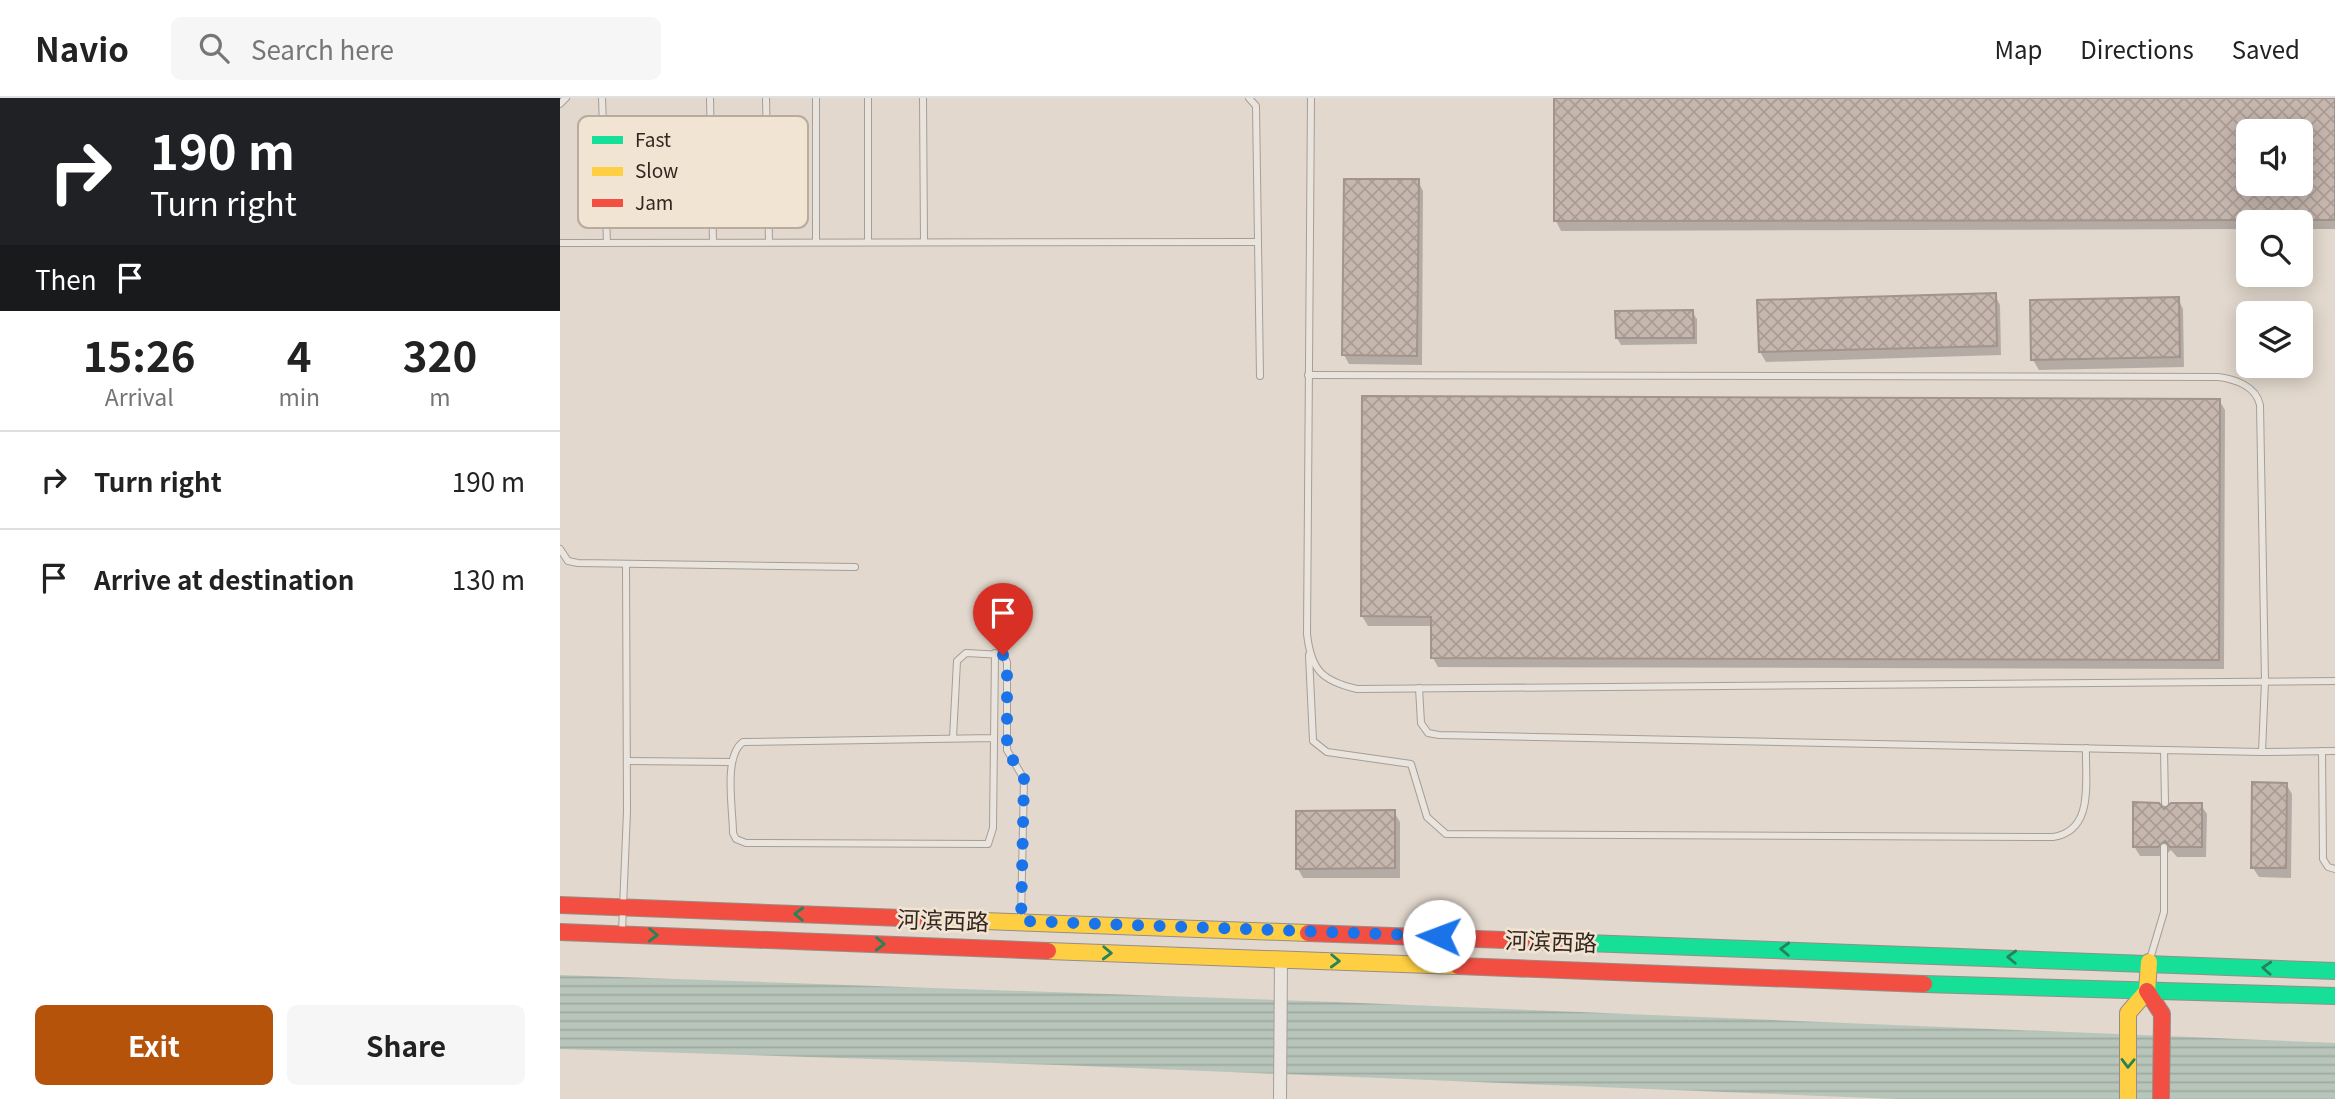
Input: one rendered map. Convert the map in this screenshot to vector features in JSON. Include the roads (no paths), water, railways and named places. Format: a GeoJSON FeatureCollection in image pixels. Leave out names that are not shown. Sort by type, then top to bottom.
{"type":"FeatureCollection","features":[{"type":"Feature","properties":{"kind":"street","name":"河滨西路"},"geometry":{"type":"LineString","coordinates":[[560,905],[2081,959],[2335,971]]}},
{"type":"Feature","properties":{"kind":"street"},"geometry":{"type":"LineString","coordinates":[[560,932],[2335,996]]}},
{"type":"Feature","properties":{"kind":"street"},"geometry":{"type":"LineString","coordinates":[[1280,1092],[1281,959]]}},
{"type":"Feature","properties":{"kind":"street"},"geometry":{"type":"LineString","coordinates":[[2128,1099],[2128,1013],[2147,991],[2149,962]]}},
{"type":"Feature","properties":{"kind":"street"},"geometry":{"type":"LineString","coordinates":[[2147,991],[2162,1014],[2161,1099]]}},
{"type":"Feature","properties":{"kind":"lane"},"geometry":{"type":"LineString","coordinates":[[560,104],[566,98]]}},
{"type":"Feature","properties":{"kind":"lane"},"geometry":{"type":"LineString","coordinates":[[602,98],[603,116]]}},
{"type":"Feature","properties":{"kind":"lane"},"geometry":{"type":"LineString","coordinates":[[710,98],[710,116]]}},
{"type":"Feature","properties":{"kind":"lane"},"geometry":{"type":"LineString","coordinates":[[766,98],[766,116]]}},
{"type":"Feature","properties":{"kind":"lane"},"geometry":{"type":"LineString","coordinates":[[816,98],[816,242]]}},
{"type":"Feature","properties":{"kind":"lane"},"geometry":{"type":"LineString","coordinates":[[867,242],[868,98]]}},
{"type":"Feature","properties":{"kind":"lane"},"geometry":{"type":"LineString","coordinates":[[923,98],[924,242]]}},
{"type":"Feature","properties":{"kind":"lane"},"geometry":{"type":"LineString","coordinates":[[1249,98],[1256,106],[1260,376]]}},
{"type":"Feature","properties":{"kind":"lane"},"geometry":{"type":"LineString","coordinates":[[1311,98],[1306,617],[1313,741],[1327,752],[1411,764],[1427,817],[1446,834],[2053,837],[2065,835],[2080,822],[2084,811],[2086,748]]}},
{"type":"Feature","properties":{"kind":"lane"},"geometry":{"type":"LineString","coordinates":[[606,228],[607,243]]}},
{"type":"Feature","properties":{"kind":"lane"},"geometry":{"type":"LineString","coordinates":[[713,228],[713,242]]}},
{"type":"Feature","properties":{"kind":"lane"},"geometry":{"type":"LineString","coordinates":[[769,228],[769,242]]}},
{"type":"Feature","properties":{"kind":"lane"},"geometry":{"type":"LineString","coordinates":[[560,243],[1258,242]]}},
{"type":"Feature","properties":{"kind":"lane"},"geometry":{"type":"LineString","coordinates":[[1308,375],[2226,377],[2255,392],[2260,405],[2265,681],[2262,752]]}},
{"type":"Feature","properties":{"kind":"lane"},"geometry":{"type":"LineString","coordinates":[[560,549],[568,561],[578,563],[855,567]]}},
{"type":"Feature","properties":{"kind":"lane"},"geometry":{"type":"LineString","coordinates":[[622,934],[627,761],[626,564]]}},
{"type":"Feature","properties":{"kind":"lane"},"geometry":{"type":"LineString","coordinates":[[953,738],[957,661],[966,653],[1003,655],[1007,662],[1007,750],[1024,779],[1021,921]]}},
{"type":"Feature","properties":{"kind":"lane"},"geometry":{"type":"LineString","coordinates":[[993,738],[751,740],[735,748],[731,762],[733,833],[741,842],[984,846],[992,838],[993,828],[995,653]]}},
{"type":"Feature","properties":{"kind":"lane"},"geometry":{"type":"LineString","coordinates":[[1309,654],[1324,678],[1337,685],[1357,689],[2335,681]]}},
{"type":"Feature","properties":{"kind":"lane"},"geometry":{"type":"LineString","coordinates":[[1419,688],[1420,723],[1428,733],[1439,735],[2262,752],[2335,751]]}},
{"type":"Feature","properties":{"kind":"lane"},"geometry":{"type":"LineString","coordinates":[[2164,750],[2165,803]]}},
{"type":"Feature","properties":{"kind":"lane"},"geometry":{"type":"LineString","coordinates":[[2322,751],[2323,859],[2328,867],[2335,869]]}},
{"type":"Feature","properties":{"kind":"lane"},"geometry":{"type":"LineString","coordinates":[[627,761],[731,762]]}},
{"type":"Feature","properties":{"kind":"lane"},"geometry":{"type":"LineString","coordinates":[[2149,962],[2164,912],[2164,847]]}}]}
